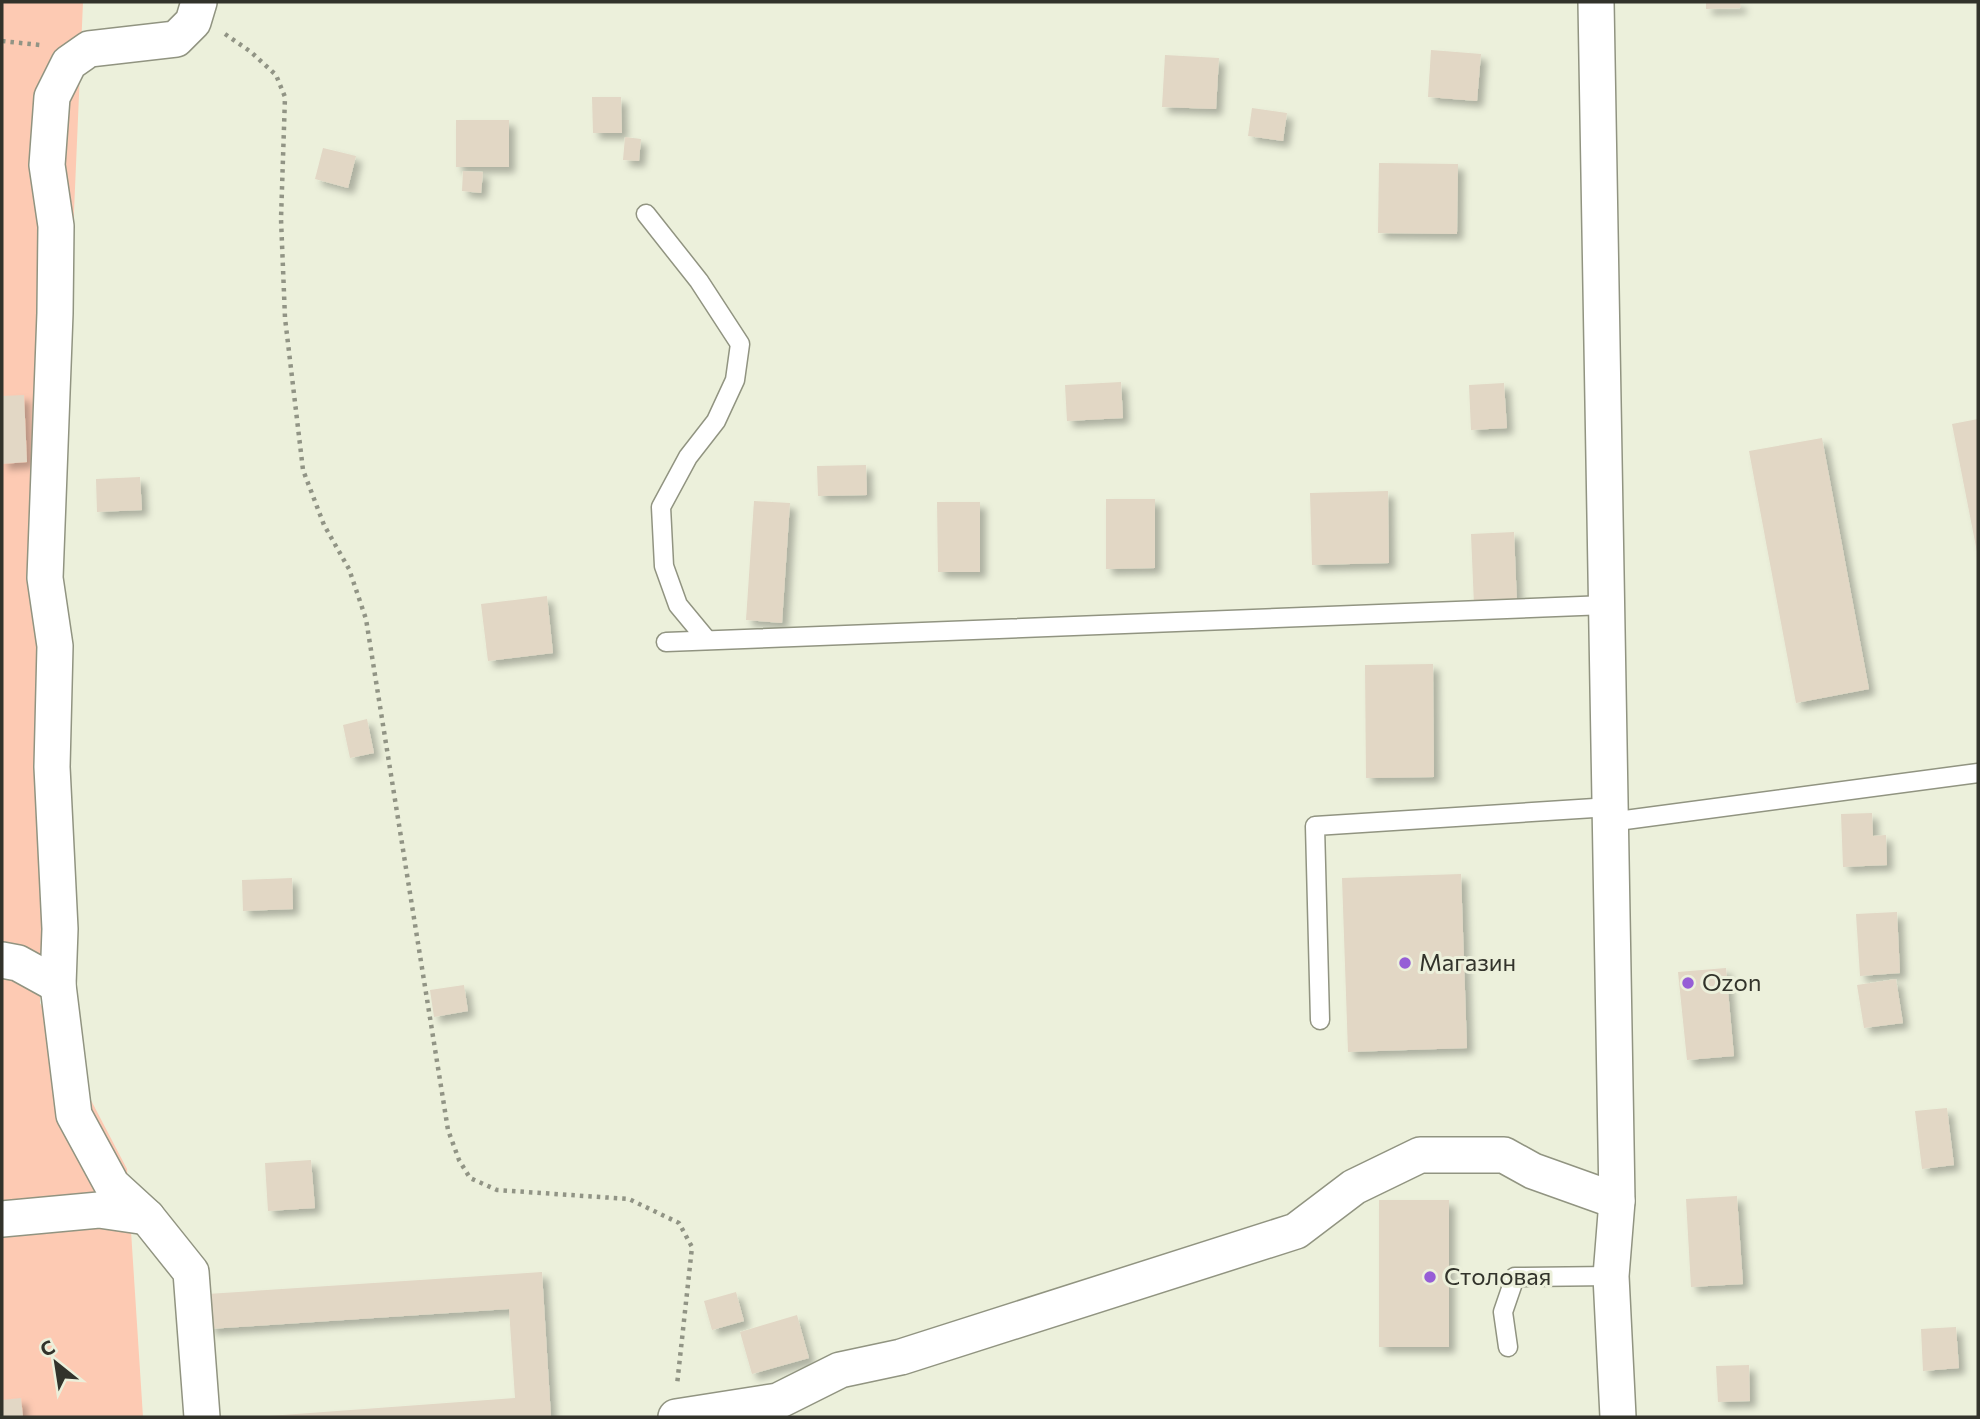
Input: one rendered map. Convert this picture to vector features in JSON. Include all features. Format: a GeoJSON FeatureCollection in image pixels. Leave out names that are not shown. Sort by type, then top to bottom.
{"type":"FeatureCollection","features":[{"type":"Feature","properties":{"kind":"street"},"geometry":{"type":"LineString","coordinates":[[1596,2],[1617,1200],[1611,1276],[1618,1417]]}},
{"type":"Feature","properties":{"kind":"street"},"geometry":{"type":"LineString","coordinates":[[196,12],[176,39],[89,49],[69,63],[52,97],[47,164],[56,226],[55,313],[45,578],[55,646],[52,767],[60,929],[58,985],[74,1115],[112,1185],[147,1217],[191,1272],[202,1417]]}},
{"type":"Feature","properties":{"kind":"street"},"geometry":{"type":"LineString","coordinates":[[2,960],[18,963],[58,985]]}},
{"type":"Feature","properties":{"kind":"street"},"geometry":{"type":"LineString","coordinates":[[676,1404],[778,1401],[840,1370],[901,1357],[1296,1231],[1354,1187],[1420,1155],[1504,1155],[1533,1171],[1617,1200]]}},
{"type":"Feature","properties":{"kind":"street"},"geometry":{"type":"LineString","coordinates":[[2,1219],[99,1210],[147,1217]]}},
{"type":"Feature","properties":{"kind":"lane"},"geometry":{"type":"LineString","coordinates":[[646,214],[699,281],[740,344],[735,380],[716,421],[688,457],[661,508],[664,565],[678,605],[708,640]]}},
{"type":"Feature","properties":{"kind":"lane"},"geometry":{"type":"LineString","coordinates":[[666,642],[1606,606]]}},
{"type":"Feature","properties":{"kind":"lane"},"geometry":{"type":"LineString","coordinates":[[1320,1020],[1315,826],[1610,814],[1978,773]]}},
{"type":"Feature","properties":{"kind":"lane"},"geometry":{"type":"LineString","coordinates":[[1508,1347],[1503,1312],[1515,1277],[1611,1276]]}},
{"type":"Feature","properties":{"kind":"path"},"geometry":{"type":"LineString","coordinates":[[196,12],[251,52],[276,75],[285,97],[281,219],[285,318],[303,470],[324,525],[349,569],[366,619],[448,1130],[459,1160],[470,1178],[497,1190],[629,1199],[679,1223],[692,1247],[676,1404]]}},
{"type":"Feature","properties":{"kind":"shaded area"},"geometry":{"type":"Polygon","coordinates":[[[2,2],[83,2],[40,1003],[127,1169],[143,1417],[2,1417],[2,2]]]}},
{"type":"Feature","properties":{"kind":"building"},"geometry":{"type":"Polygon","coordinates":[[[1706,2],[1740,2],[1741,8],[1706,9],[1706,2]]]}},
{"type":"Feature","properties":{"kind":"building"},"geometry":{"type":"Polygon","coordinates":[[[1431,50],[1481,54],[1477,101],[1428,97],[1431,50]]]}},
{"type":"Feature","properties":{"kind":"building"},"geometry":{"type":"Polygon","coordinates":[[[1165,55],[1219,58],[1216,109],[1162,107],[1165,55]]]}},
{"type":"Feature","properties":{"kind":"building"},"geometry":{"type":"Polygon","coordinates":[[[592,97],[621,97],[622,133],[593,133],[592,97]]]}},
{"type":"Feature","properties":{"kind":"building"},"geometry":{"type":"Polygon","coordinates":[[[1252,108],[1287,113],[1283,141],[1248,136],[1252,108]]]}},
{"type":"Feature","properties":{"kind":"building"},"geometry":{"type":"Polygon","coordinates":[[[456,120],[509,120],[509,167],[456,167],[456,120]]]}},
{"type":"Feature","properties":{"kind":"building"},"geometry":{"type":"Polygon","coordinates":[[[625,137],[641,139],[639,161],[623,160],[625,137]]]}},
{"type":"Feature","properties":{"kind":"building"},"geometry":{"type":"Polygon","coordinates":[[[323,148],[356,156],[348,188],[315,179],[323,148]]]}},
{"type":"Feature","properties":{"kind":"building"},"geometry":{"type":"Polygon","coordinates":[[[1379,163],[1458,164],[1457,234],[1378,233],[1379,163]]]}},
{"type":"Feature","properties":{"kind":"building"},"geometry":{"type":"Polygon","coordinates":[[[463,171],[483,172],[481,193],[462,191],[463,171]]]}},
{"type":"Feature","properties":{"kind":"building"},"geometry":{"type":"Polygon","coordinates":[[[1121,382],[1123,418],[1067,421],[1065,385],[1121,382]]]}},
{"type":"Feature","properties":{"kind":"building"},"geometry":{"type":"Polygon","coordinates":[[[1504,383],[1507,428],[1471,430],[1469,385],[1504,383]]]}},
{"type":"Feature","properties":{"kind":"building"},"geometry":{"type":"Polygon","coordinates":[[[24,395],[27,462],[2,464],[2,396],[24,395]]]}},
{"type":"Feature","properties":{"kind":"building"},"geometry":{"type":"Polygon","coordinates":[[[1978,419],[1978,551],[1977,552],[1952,424],[1978,419]]]}},
{"type":"Feature","properties":{"kind":"building"},"geometry":{"type":"Polygon","coordinates":[[[1822,438],[1869,689],[1796,703],[1749,451],[1822,438]]]}},
{"type":"Feature","properties":{"kind":"building"},"geometry":{"type":"Polygon","coordinates":[[[866,465],[867,495],[818,496],[817,466],[866,465]]]}},
{"type":"Feature","properties":{"kind":"building"},"geometry":{"type":"Polygon","coordinates":[[[140,477],[142,510],[97,512],[96,479],[140,477]]]}},
{"type":"Feature","properties":{"kind":"building"},"geometry":{"type":"Polygon","coordinates":[[[1388,491],[1389,563],[1312,565],[1310,493],[1388,491]]]}},
{"type":"Feature","properties":{"kind":"building"},"geometry":{"type":"Polygon","coordinates":[[[1106,499],[1155,499],[1155,568],[1106,569],[1106,499]]]}},
{"type":"Feature","properties":{"kind":"building"},"geometry":{"type":"Polygon","coordinates":[[[754,501],[790,503],[782,623],[746,620],[754,501]]]}},
{"type":"Feature","properties":{"kind":"building"},"geometry":{"type":"Polygon","coordinates":[[[937,502],[980,502],[980,572],[938,572],[937,502]]]}},
{"type":"Feature","properties":{"kind":"building"},"geometry":{"type":"Polygon","coordinates":[[[1514,532],[1517,603],[1474,605],[1471,534],[1514,532]]]}},
{"type":"Feature","properties":{"kind":"building"},"geometry":{"type":"Polygon","coordinates":[[[547,596],[553,653],[488,661],[481,604],[547,596]]]}},
{"type":"Feature","properties":{"kind":"building"},"geometry":{"type":"Polygon","coordinates":[[[1433,664],[1434,777],[1366,778],[1365,665],[1433,664]]]}},
{"type":"Feature","properties":{"kind":"building"},"geometry":{"type":"Polygon","coordinates":[[[367,719],[374,753],[350,758],[343,725],[367,719]]]}},
{"type":"Feature","properties":{"kind":"building"},"geometry":{"type":"Polygon","coordinates":[[[1872,813],[1873,836],[1886,835],[1887,865],[1843,867],[1841,814],[1872,813]]]}},
{"type":"Feature","properties":{"kind":"building","name":"Магазин"},"geometry":{"type":"Polygon","coordinates":[[[1461,874],[1467,1048],[1348,1052],[1342,878],[1461,874]]]}},
{"type":"Feature","properties":{"kind":"building"},"geometry":{"type":"Polygon","coordinates":[[[292,878],[293,909],[243,911],[242,880],[292,878]]]}},
{"type":"Feature","properties":{"kind":"building"},"geometry":{"type":"Polygon","coordinates":[[[1897,912],[1900,973],[1860,976],[1856,914],[1897,912]]]}},
{"type":"Feature","properties":{"kind":"building"},"geometry":{"type":"Polygon","coordinates":[[[1726,968],[1734,1056],[1687,1060],[1678,972],[1726,968]]]}},
{"type":"Feature","properties":{"kind":"building"},"geometry":{"type":"Polygon","coordinates":[[[1896,979],[1903,1023],[1864,1028],[1857,985],[1896,979]]]}},
{"type":"Feature","properties":{"kind":"building"},"geometry":{"type":"Polygon","coordinates":[[[464,985],[468,1011],[434,1017],[430,990],[464,985]]]}},
{"type":"Feature","properties":{"kind":"building"},"geometry":{"type":"Polygon","coordinates":[[[1947,1108],[1954,1165],[1922,1169],[1915,1111],[1947,1108]]]}},
{"type":"Feature","properties":{"kind":"building"},"geometry":{"type":"Polygon","coordinates":[[[311,1160],[315,1208],[268,1211],[265,1163],[311,1160]]]}},
{"type":"Feature","properties":{"kind":"building"},"geometry":{"type":"Polygon","coordinates":[[[1737,1196],[1743,1284],[1691,1287],[1686,1199],[1737,1196]]]}},
{"type":"Feature","properties":{"kind":"building"},"geometry":{"type":"Polygon","coordinates":[[[1379,1200],[1449,1200],[1449,1347],[1379,1347],[1379,1200]]]}},
{"type":"Feature","properties":{"kind":"building"},"geometry":{"type":"Polygon","coordinates":[[[542,1272],[551,1417],[255,1417],[515,1398],[509,1309],[209,1329],[207,1294],[542,1272]]]}},
{"type":"Feature","properties":{"kind":"building"},"geometry":{"type":"Polygon","coordinates":[[[736,1292],[744,1321],[712,1330],[704,1301],[736,1292]]]}},
{"type":"Feature","properties":{"kind":"building"},"geometry":{"type":"Polygon","coordinates":[[[797,1315],[809,1358],[752,1374],[740,1332],[797,1315]]]}},
{"type":"Feature","properties":{"kind":"building"},"geometry":{"type":"Polygon","coordinates":[[[1956,1327],[1959,1368],[1923,1371],[1921,1329],[1956,1327]]]}},
{"type":"Feature","properties":{"kind":"building"},"geometry":{"type":"Polygon","coordinates":[[[1749,1365],[1750,1401],[1718,1402],[1716,1366],[1749,1365]]]}},
{"type":"Feature","properties":{"kind":"building"},"geometry":{"type":"Polygon","coordinates":[[[21,1398],[23,1417],[2,1417],[2,1400],[21,1398]]]}},
{"type":"Feature","properties":{"kind":"place","name":"Магазин"},"geometry":{"type":"Point","coordinates":[1405,963]}},
{"type":"Feature","properties":{"kind":"place","name":"Ozon"},"geometry":{"type":"Point","coordinates":[1688,983]}},
{"type":"Feature","properties":{"kind":"place","name":"Столовая"},"geometry":{"type":"Point","coordinates":[1430,1277]}}]}
